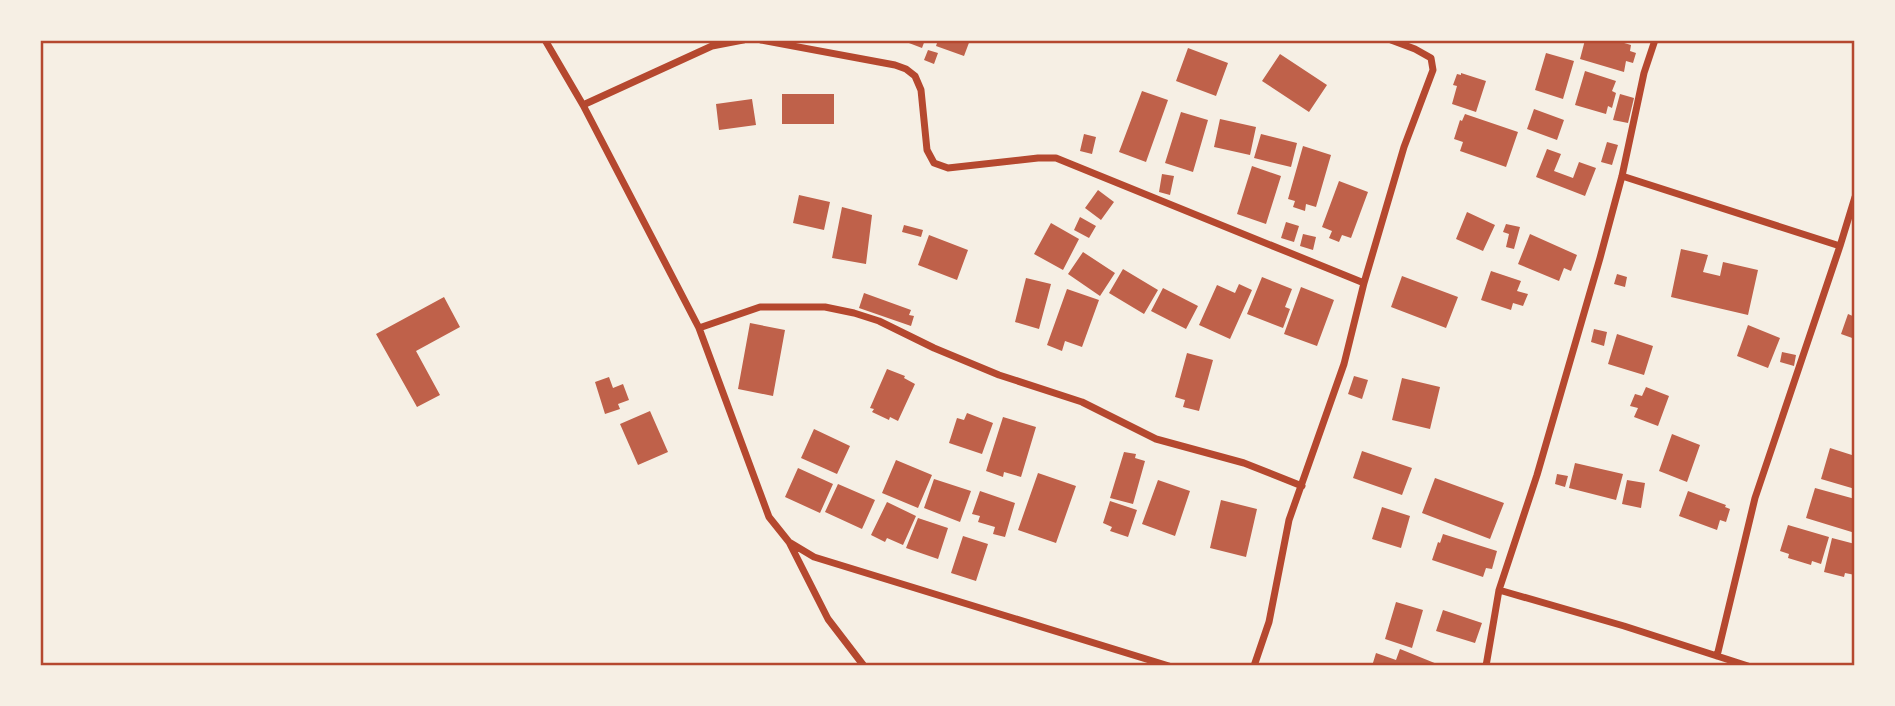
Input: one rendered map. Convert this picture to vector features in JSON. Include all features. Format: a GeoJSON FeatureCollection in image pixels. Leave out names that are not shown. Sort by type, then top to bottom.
{"type":"FeatureCollection","features":[{"type":"Feature","properties":{"kind":"street"},"geometry":{"type":"LineString","coordinates":[[545,40],[583,105],[699,328],[769,517],[789,542],[828,619],[864,666]]}},
{"type":"Feature","properties":{"kind":"street"},"geometry":{"type":"LineString","coordinates":[[583,105],[712,46],[743,40]]}},
{"type":"Feature","properties":{"kind":"street"},"geometry":{"type":"LineString","coordinates":[[761,40],[906,69],[915,76],[921,90],[927,150],[933,163],[948,168],[1056,158],[1364,283]]}},
{"type":"Feature","properties":{"kind":"street"},"geometry":{"type":"LineString","coordinates":[[1254,666],[1269,622],[1289,520],[1344,365],[1364,283],[1404,147],[1433,70],[1431,58],[1391,40]]}},
{"type":"Feature","properties":{"kind":"street"},"geometry":{"type":"LineString","coordinates":[[1486,666],[1499,590],[1537,475],[1600,258],[1622,176],[1644,73],[1655,40]]}},
{"type":"Feature","properties":{"kind":"street"},"geometry":{"type":"LineString","coordinates":[[1622,176],[1840,246]]}},
{"type":"Feature","properties":{"kind":"street"},"geometry":{"type":"LineString","coordinates":[[1717,656],[1755,498],[1855,197]]}},
{"type":"Feature","properties":{"kind":"street"},"geometry":{"type":"LineString","coordinates":[[699,328],[760,307],[825,307],[854,313],[879,321],[999,375],[1082,402],[1156,439],[1244,463],[1302,486]]}},
{"type":"Feature","properties":{"kind":"street"},"geometry":{"type":"LineString","coordinates":[[789,542],[814,556],[1169,666]]}},
{"type":"Feature","properties":{"kind":"street"},"geometry":{"type":"LineString","coordinates":[[1499,590],[1748,666]]}},
{"type":"Feature","properties":{"kind":"building"},"geometry":{"type":"Polygon","coordinates":[[[901,40],[925,40],[922,48],[901,40]]]}},
{"type":"Feature","properties":{"kind":"building"},"geometry":{"type":"Polygon","coordinates":[[[938,40],[970,40],[964,56],[936,46],[938,40]]]}},
{"type":"Feature","properties":{"kind":"building"},"geometry":{"type":"Polygon","coordinates":[[[1585,40],[1614,40],[1631,45],[1630,51],[1636,53],[1633,63],[1626,61],[1624,72],[1580,59],[1585,40]]]}},
{"type":"Feature","properties":{"kind":"building"},"geometry":{"type":"Polygon","coordinates":[[[1188,48],[1228,63],[1216,96],[1176,81],[1188,48]]]}},
{"type":"Feature","properties":{"kind":"building"},"geometry":{"type":"Polygon","coordinates":[[[928,50],[938,53],[934,64],[924,60],[928,50]]]}},
{"type":"Feature","properties":{"kind":"building"},"geometry":{"type":"Polygon","coordinates":[[[1546,53],[1574,61],[1563,99],[1535,90],[1546,53]]]}},
{"type":"Feature","properties":{"kind":"building"},"geometry":{"type":"Polygon","coordinates":[[[1280,54],[1327,85],[1309,112],[1262,81],[1280,54]]]}},
{"type":"Feature","properties":{"kind":"building"},"geometry":{"type":"Polygon","coordinates":[[[1585,71],[1616,81],[1612,91],[1616,93],[1612,108],[1608,106],[1606,114],[1575,105],[1585,71]]]}},
{"type":"Feature","properties":{"kind":"building"},"geometry":{"type":"Polygon","coordinates":[[[1457,74],[1486,81],[1476,112],[1452,104],[1457,86],[1453,85],[1457,74]]]}},
{"type":"Feature","properties":{"kind":"building"},"geometry":{"type":"Polygon","coordinates":[[[1142,91],[1168,100],[1146,162],[1119,152],[1142,91]]]}},
{"type":"Feature","properties":{"kind":"building"},"geometry":{"type":"Polygon","coordinates":[[[782,94],[834,94],[834,124],[782,124],[782,94]]]}},
{"type":"Feature","properties":{"kind":"building"},"geometry":{"type":"Polygon","coordinates":[[[1620,94],[1634,98],[1628,123],[1613,120],[1620,94]]]}},
{"type":"Feature","properties":{"kind":"building"},"geometry":{"type":"Polygon","coordinates":[[[752,99],[756,125],[719,130],[716,104],[752,99]]]}},
{"type":"Feature","properties":{"kind":"building"},"geometry":{"type":"Polygon","coordinates":[[[1534,109],[1564,120],[1557,140],[1527,129],[1534,109]]]}},
{"type":"Feature","properties":{"kind":"building"},"geometry":{"type":"Polygon","coordinates":[[[1181,112],[1208,120],[1193,172],[1165,163],[1181,112]]]}},
{"type":"Feature","properties":{"kind":"building"},"geometry":{"type":"Polygon","coordinates":[[[1465,114],[1518,132],[1506,167],[1460,151],[1463,142],[1454,139],[1460,120],[1462,121],[1465,114]]]}},
{"type":"Feature","properties":{"kind":"building"},"geometry":{"type":"Polygon","coordinates":[[[1220,119],[1256,127],[1250,155],[1214,147],[1220,119]]]}},
{"type":"Feature","properties":{"kind":"building"},"geometry":{"type":"Polygon","coordinates":[[[1084,134],[1096,137],[1092,154],[1080,151],[1084,134]]]}},
{"type":"Feature","properties":{"kind":"building"},"geometry":{"type":"Polygon","coordinates":[[[1261,134],[1297,143],[1291,167],[1254,158],[1261,134]]]}},
{"type":"Feature","properties":{"kind":"building"},"geometry":{"type":"Polygon","coordinates":[[[1607,142],[1618,145],[1612,165],[1601,162],[1607,142]]]}},
{"type":"Feature","properties":{"kind":"building"},"geometry":{"type":"Polygon","coordinates":[[[1303,146],[1331,155],[1316,207],[1306,204],[1305,211],[1293,207],[1295,201],[1288,199],[1303,146]]]}},
{"type":"Feature","properties":{"kind":"building"},"geometry":{"type":"Polygon","coordinates":[[[1547,149],[1561,154],[1554,171],[1573,178],[1579,162],[1596,168],[1585,196],[1536,177],[1547,149]]]}},
{"type":"Feature","properties":{"kind":"building"},"geometry":{"type":"Polygon","coordinates":[[[1252,166],[1281,176],[1266,224],[1237,214],[1252,166]]]}},
{"type":"Feature","properties":{"kind":"building"},"geometry":{"type":"Polygon","coordinates":[[[1162,174],[1174,176],[1170,195],[1159,192],[1162,174]]]}},
{"type":"Feature","properties":{"kind":"building"},"geometry":{"type":"Polygon","coordinates":[[[1339,181],[1368,192],[1351,238],[1342,235],[1339,242],[1329,238],[1332,231],[1322,227],[1339,181]]]}},
{"type":"Feature","properties":{"kind":"building"},"geometry":{"type":"Polygon","coordinates":[[[1098,190],[1114,202],[1101,220],[1085,208],[1098,190]]]}},
{"type":"Feature","properties":{"kind":"building"},"geometry":{"type":"Polygon","coordinates":[[[799,195],[830,202],[824,230],[793,223],[799,195]]]}},
{"type":"Feature","properties":{"kind":"building"},"geometry":{"type":"Polygon","coordinates":[[[842,207],[872,215],[866,264],[832,258],[842,207]]]}},
{"type":"Feature","properties":{"kind":"building"},"geometry":{"type":"Polygon","coordinates":[[[1467,212],[1495,225],[1483,251],[1456,239],[1467,212]]]}},
{"type":"Feature","properties":{"kind":"building"},"geometry":{"type":"Polygon","coordinates":[[[1080,217],[1096,226],[1089,238],[1074,230],[1080,217]]]}},
{"type":"Feature","properties":{"kind":"building"},"geometry":{"type":"Polygon","coordinates":[[[1286,222],[1299,226],[1294,242],[1281,238],[1286,222]]]}},
{"type":"Feature","properties":{"kind":"building"},"geometry":{"type":"Polygon","coordinates":[[[1051,223],[1079,239],[1063,270],[1034,254],[1051,223]]]}},
{"type":"Feature","properties":{"kind":"building"},"geometry":{"type":"Polygon","coordinates":[[[1506,224],[1520,227],[1514,249],[1506,247],[1509,234],[1503,232],[1506,224]]]}},
{"type":"Feature","properties":{"kind":"building"},"geometry":{"type":"Polygon","coordinates":[[[904,225],[923,230],[921,237],[902,232],[904,225]]]}},
{"type":"Feature","properties":{"kind":"building"},"geometry":{"type":"Polygon","coordinates":[[[1303,234],[1316,237],[1313,250],[1300,246],[1303,234]]]}},
{"type":"Feature","properties":{"kind":"building"},"geometry":{"type":"Polygon","coordinates":[[[1530,234],[1577,255],[1571,271],[1564,268],[1559,281],[1518,264],[1530,234]]]}},
{"type":"Feature","properties":{"kind":"building"},"geometry":{"type":"Polygon","coordinates":[[[929,235],[968,250],[957,280],[918,265],[929,235]]]}},
{"type":"Feature","properties":{"kind":"building"},"geometry":{"type":"Polygon","coordinates":[[[1681,249],[1708,255],[1703,272],[1720,276],[1723,262],[1758,270],[1748,315],[1671,297],[1681,249]]]}},
{"type":"Feature","properties":{"kind":"building"},"geometry":{"type":"Polygon","coordinates":[[[1083,252],[1115,273],[1100,296],[1068,274],[1083,252]]]}},
{"type":"Feature","properties":{"kind":"building"},"geometry":{"type":"Polygon","coordinates":[[[1123,269],[1158,290],[1144,314],[1109,293],[1123,269]]]}},
{"type":"Feature","properties":{"kind":"building"},"geometry":{"type":"Polygon","coordinates":[[[1491,271],[1521,281],[1517,291],[1528,294],[1523,306],[1513,303],[1511,310],[1481,300],[1491,271]]]}},
{"type":"Feature","properties":{"kind":"building"},"geometry":{"type":"Polygon","coordinates":[[[1617,274],[1627,277],[1625,287],[1614,284],[1617,274]]]}},
{"type":"Feature","properties":{"kind":"building"},"geometry":{"type":"Polygon","coordinates":[[[1402,276],[1458,297],[1446,328],[1391,307],[1402,276]]]}},
{"type":"Feature","properties":{"kind":"building"},"geometry":{"type":"Polygon","coordinates":[[[1262,277],[1292,289],[1285,307],[1290,309],[1283,328],[1247,314],[1262,277]]]}},
{"type":"Feature","properties":{"kind":"building"},"geometry":{"type":"Polygon","coordinates":[[[1026,278],[1051,284],[1039,329],[1015,322],[1026,278]]]}},
{"type":"Feature","properties":{"kind":"building"},"geometry":{"type":"Polygon","coordinates":[[[1239,284],[1252,290],[1230,339],[1199,325],[1217,285],[1235,293],[1239,284]]]}},
{"type":"Feature","properties":{"kind":"building"},"geometry":{"type":"Polygon","coordinates":[[[1301,287],[1334,300],[1317,346],[1284,334],[1301,287]]]}},
{"type":"Feature","properties":{"kind":"building"},"geometry":{"type":"Polygon","coordinates":[[[1163,288],[1198,306],[1186,329],[1151,311],[1163,288]]]}},
{"type":"Feature","properties":{"kind":"building"},"geometry":{"type":"Polygon","coordinates":[[[1067,289],[1099,300],[1082,347],[1065,341],[1062,351],[1047,345],[1067,289]]]}},
{"type":"Feature","properties":{"kind":"building"},"geometry":{"type":"Polygon","coordinates":[[[864,293],[911,310],[909,315],[914,316],[911,326],[859,308],[864,293]]]}},
{"type":"Feature","properties":{"kind":"building"},"geometry":{"type":"Polygon","coordinates":[[[444,297],[460,327],[416,351],[440,395],[417,407],[376,334],[444,297]]]}},
{"type":"Feature","properties":{"kind":"building"},"geometry":{"type":"Polygon","coordinates":[[[1848,314],[1855,317],[1855,339],[1841,334],[1848,314]]]}},
{"type":"Feature","properties":{"kind":"building"},"geometry":{"type":"Polygon","coordinates":[[[750,323],[785,330],[773,396],[738,389],[750,323]]]}},
{"type":"Feature","properties":{"kind":"building"},"geometry":{"type":"Polygon","coordinates":[[[1748,325],[1780,338],[1768,368],[1737,356],[1748,325]]]}},
{"type":"Feature","properties":{"kind":"building"},"geometry":{"type":"Polygon","coordinates":[[[1594,329],[1607,332],[1604,346],[1591,342],[1594,329]]]}},
{"type":"Feature","properties":{"kind":"building"},"geometry":{"type":"Polygon","coordinates":[[[1617,334],[1653,346],[1644,375],[1608,364],[1617,334]]]}},
{"type":"Feature","properties":{"kind":"building"},"geometry":{"type":"Polygon","coordinates":[[[1782,352],[1796,355],[1794,366],[1780,362],[1782,352]]]}},
{"type":"Feature","properties":{"kind":"building"},"geometry":{"type":"Polygon","coordinates":[[[1187,353],[1213,360],[1199,411],[1183,407],[1185,400],[1175,397],[1187,353]]]}},
{"type":"Feature","properties":{"kind":"building"},"geometry":{"type":"Polygon","coordinates":[[[887,369],[905,376],[904,378],[915,384],[898,421],[890,417],[889,420],[872,412],[874,409],[870,408],[887,369]]]}},
{"type":"Feature","properties":{"kind":"building"},"geometry":{"type":"Polygon","coordinates":[[[1354,376],[1368,380],[1362,399],[1348,394],[1354,376]]]}},
{"type":"Feature","properties":{"kind":"building"},"geometry":{"type":"Polygon","coordinates":[[[609,377],[613,388],[623,384],[629,400],[618,404],[620,409],[605,414],[595,382],[609,377]]]}},
{"type":"Feature","properties":{"kind":"building"},"geometry":{"type":"Polygon","coordinates":[[[1402,378],[1440,387],[1430,429],[1392,420],[1402,378]]]}},
{"type":"Feature","properties":{"kind":"building"},"geometry":{"type":"Polygon","coordinates":[[[1646,387],[1669,396],[1658,426],[1634,417],[1638,408],[1630,406],[1635,394],[1642,396],[1646,387]]]}},
{"type":"Feature","properties":{"kind":"building"},"geometry":{"type":"Polygon","coordinates":[[[650,411],[668,452],[638,465],[620,424],[650,411]]]}},
{"type":"Feature","properties":{"kind":"building"},"geometry":{"type":"Polygon","coordinates":[[[967,413],[993,423],[982,454],[949,443],[957,418],[964,420],[967,413]]]}},
{"type":"Feature","properties":{"kind":"building"},"geometry":{"type":"Polygon","coordinates":[[[1003,417],[1036,427],[1021,477],[1004,472],[1003,477],[986,471],[1003,417]]]}},
{"type":"Feature","properties":{"kind":"building"},"geometry":{"type":"Polygon","coordinates":[[[814,429],[850,446],[837,474],[801,458],[814,429]]]}},
{"type":"Feature","properties":{"kind":"building"},"geometry":{"type":"Polygon","coordinates":[[[1672,434],[1700,445],[1687,482],[1659,471],[1672,434]]]}},
{"type":"Feature","properties":{"kind":"building"},"geometry":{"type":"Polygon","coordinates":[[[1830,448],[1855,456],[1855,489],[1821,479],[1830,448]]]}},
{"type":"Feature","properties":{"kind":"building"},"geometry":{"type":"Polygon","coordinates":[[[1362,451],[1412,468],[1402,495],[1353,478],[1362,451]]]}},
{"type":"Feature","properties":{"kind":"building"},"geometry":{"type":"Polygon","coordinates":[[[1124,452],[1136,454],[1135,458],[1145,461],[1133,504],[1110,498],[1124,452]]]}},
{"type":"Feature","properties":{"kind":"building"},"geometry":{"type":"Polygon","coordinates":[[[896,460],[932,475],[918,508],[882,493],[896,460]]]}},
{"type":"Feature","properties":{"kind":"building"},"geometry":{"type":"Polygon","coordinates":[[[1575,463],[1623,474],[1616,500],[1569,488],[1575,463]]]}},
{"type":"Feature","properties":{"kind":"building"},"geometry":{"type":"Polygon","coordinates":[[[798,468],[833,484],[820,513],[785,497],[798,468]]]}},
{"type":"Feature","properties":{"kind":"building"},"geometry":{"type":"Polygon","coordinates":[[[1038,473],[1076,486],[1056,543],[1018,530],[1038,473]]]}},
{"type":"Feature","properties":{"kind":"building"},"geometry":{"type":"Polygon","coordinates":[[[1557,474],[1568,476],[1565,487],[1555,484],[1557,474]]]}},
{"type":"Feature","properties":{"kind":"building"},"geometry":{"type":"Polygon","coordinates":[[[1435,478],[1504,503],[1490,539],[1422,513],[1435,478]]]}},
{"type":"Feature","properties":{"kind":"building"},"geometry":{"type":"Polygon","coordinates":[[[934,479],[971,491],[960,522],[924,508],[934,479]]]}},
{"type":"Feature","properties":{"kind":"building"},"geometry":{"type":"Polygon","coordinates":[[[1158,480],[1190,491],[1175,536],[1142,524],[1158,480]]]}},
{"type":"Feature","properties":{"kind":"building"},"geometry":{"type":"Polygon","coordinates":[[[1627,480],[1645,483],[1641,508],[1622,504],[1627,480]]]}},
{"type":"Feature","properties":{"kind":"building"},"geometry":{"type":"Polygon","coordinates":[[[838,484],[875,500],[862,529],[825,512],[838,484]]]}},
{"type":"Feature","properties":{"kind":"building"},"geometry":{"type":"Polygon","coordinates":[[[1815,488],[1855,499],[1855,533],[1806,518],[1815,488]]]}},
{"type":"Feature","properties":{"kind":"building"},"geometry":{"type":"Polygon","coordinates":[[[980,491],[1015,503],[1005,537],[993,534],[995,527],[978,522],[980,516],[972,514],[980,491]]]}},
{"type":"Feature","properties":{"kind":"building"},"geometry":{"type":"Polygon","coordinates":[[[1688,491],[1726,505],[1725,507],[1730,509],[1726,522],[1720,520],[1717,530],[1679,516],[1688,491]]]}},
{"type":"Feature","properties":{"kind":"building"},"geometry":{"type":"Polygon","coordinates":[[[1221,500],[1257,509],[1246,557],[1210,548],[1221,500]]]}},
{"type":"Feature","properties":{"kind":"building"},"geometry":{"type":"Polygon","coordinates":[[[1110,501],[1137,510],[1128,537],[1110,531],[1112,527],[1103,523],[1110,501]]]}},
{"type":"Feature","properties":{"kind":"building"},"geometry":{"type":"Polygon","coordinates":[[[887,502],[916,516],[903,545],[887,538],[885,542],[871,535],[887,502]]]}},
{"type":"Feature","properties":{"kind":"building"},"geometry":{"type":"Polygon","coordinates":[[[1382,507],[1410,516],[1401,548],[1372,539],[1382,507]]]}},
{"type":"Feature","properties":{"kind":"building"},"geometry":{"type":"Polygon","coordinates":[[[918,518],[948,528],[938,559],[906,548],[918,518]]]}},
{"type":"Feature","properties":{"kind":"building"},"geometry":{"type":"Polygon","coordinates":[[[1788,525],[1829,537],[1821,564],[1812,561],[1811,565],[1788,558],[1789,554],[1780,551],[1788,525]]]}},
{"type":"Feature","properties":{"kind":"building"},"geometry":{"type":"Polygon","coordinates":[[[1443,534],[1497,551],[1492,569],[1486,568],[1483,577],[1432,560],[1443,534]]]}},
{"type":"Feature","properties":{"kind":"building"},"geometry":{"type":"Polygon","coordinates":[[[963,536],[988,544],[976,581],[951,573],[963,536]]]}},
{"type":"Feature","properties":{"kind":"building"},"geometry":{"type":"Polygon","coordinates":[[[1832,538],[1855,544],[1855,575],[1845,573],[1844,577],[1824,572],[1832,538]]]}},
{"type":"Feature","properties":{"kind":"building"},"geometry":{"type":"Polygon","coordinates":[[[1396,602],[1423,610],[1412,648],[1385,639],[1396,602]]]}},
{"type":"Feature","properties":{"kind":"building"},"geometry":{"type":"Polygon","coordinates":[[[1443,610],[1482,623],[1475,643],[1436,631],[1443,610]]]}},
{"type":"Feature","properties":{"kind":"building"},"geometry":{"type":"Polygon","coordinates":[[[1400,649],[1442,666],[1372,666],[1376,653],[1396,660],[1400,649]]]}}]}
